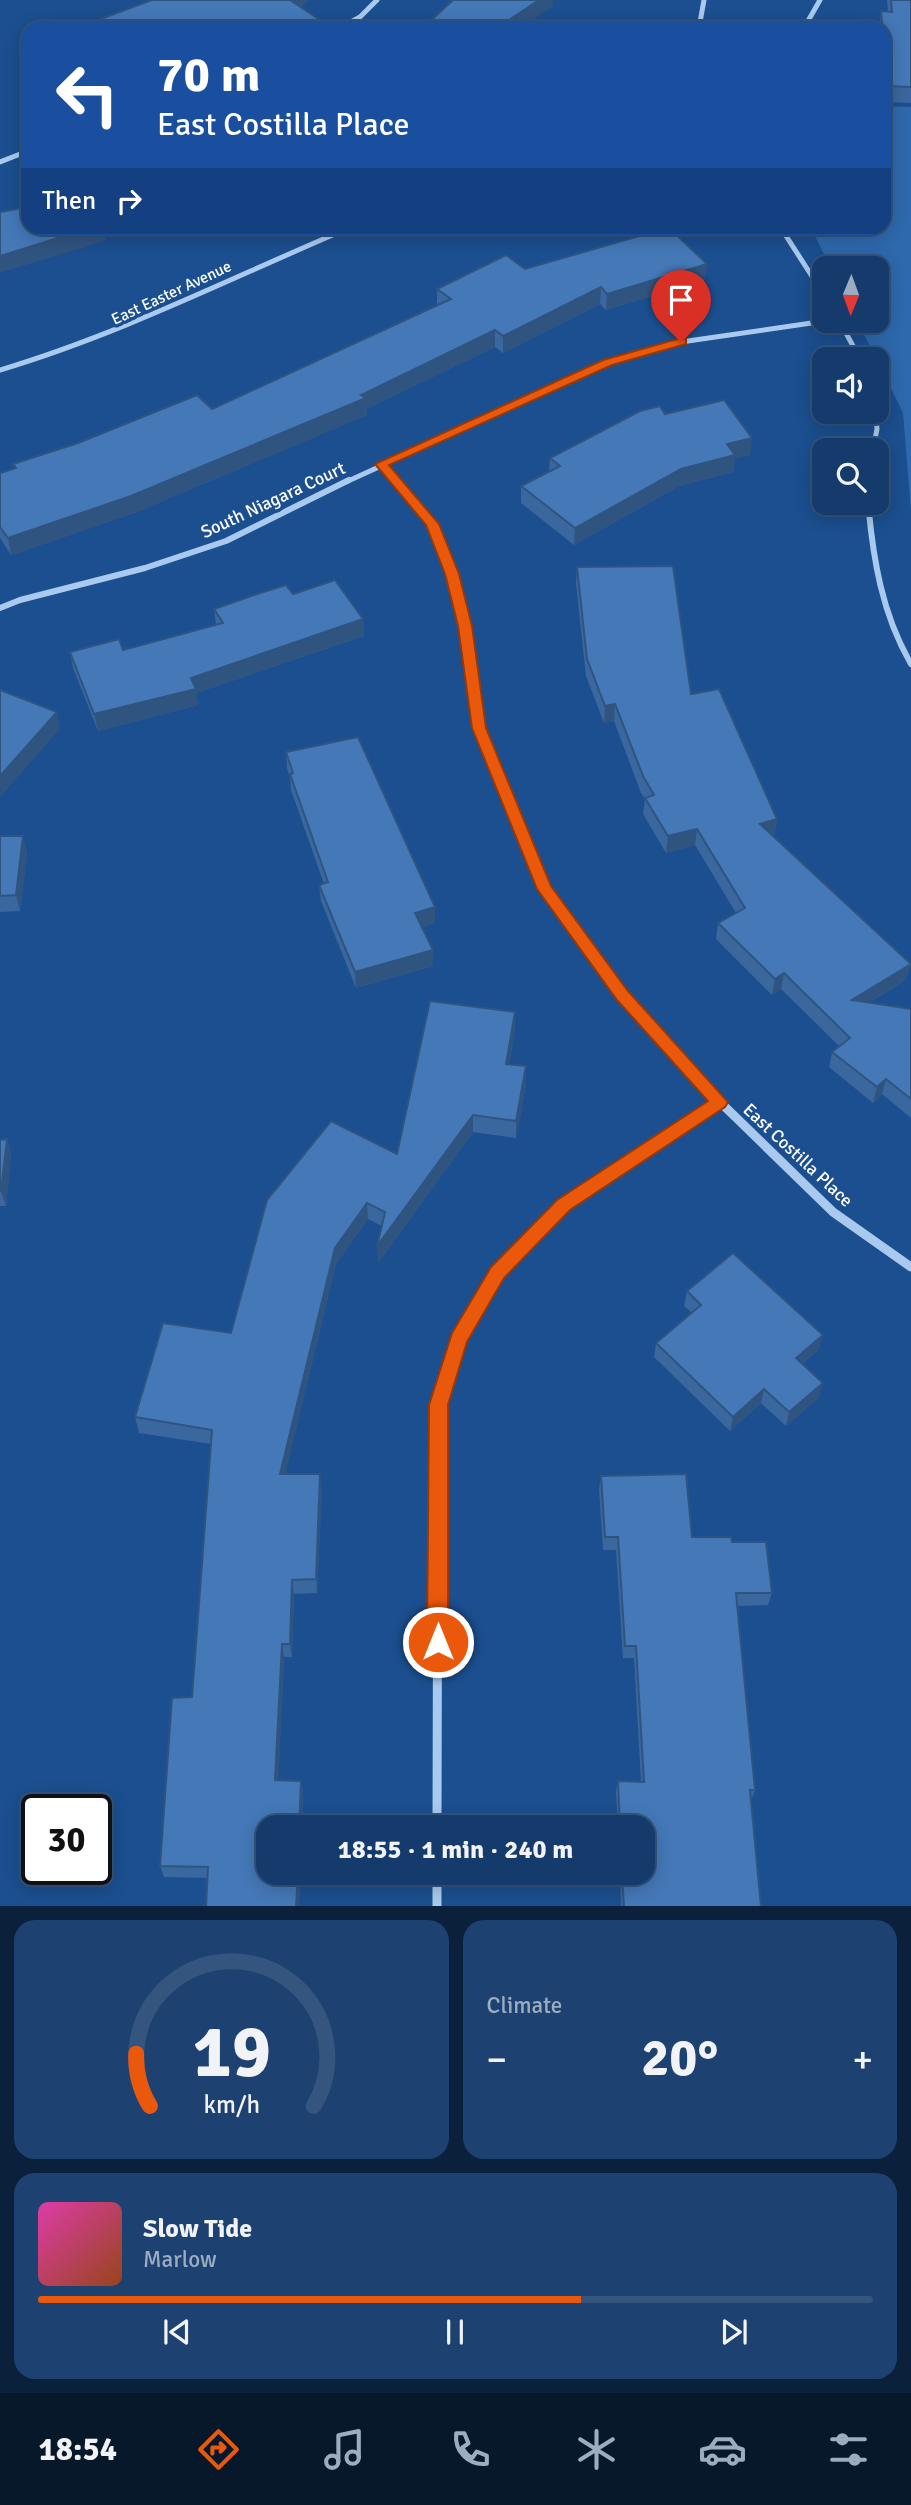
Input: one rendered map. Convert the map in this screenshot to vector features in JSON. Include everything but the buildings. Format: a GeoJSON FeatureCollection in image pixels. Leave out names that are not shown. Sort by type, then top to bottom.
{"type":"FeatureCollection","features":[{"type":"Feature","properties":{"kind":"street"},"geometry":{"type":"LineString","coordinates":[[353,21],[377,0]]}},
{"type":"Feature","properties":{"kind":"street"},"geometry":{"type":"LineString","coordinates":[[700,21],[704,0]]}},
{"type":"Feature","properties":{"kind":"street"},"geometry":{"type":"LineString","coordinates":[[808,21],[820,0]]}},
{"type":"Feature","properties":{"kind":"street"},"geometry":{"type":"LineString","coordinates":[[0,162],[21,154]]}},
{"type":"Feature","properties":{"kind":"street","name":"East Easter Avenue"},"geometry":{"type":"LineString","coordinates":[[0,370],[49,358],[139,322],[273,258],[331,235]]}},
{"type":"Feature","properties":{"kind":"street"},"geometry":{"type":"LineString","coordinates":[[785,235],[812,276]]}},
{"type":"Feature","properties":{"kind":"street","name":"South Niagara Court"},"geometry":{"type":"LineString","coordinates":[[0,608],[20,600],[145,568],[226,541],[381,464],[608,362],[681,342],[812,323]]}},
{"type":"Feature","properties":{"kind":"street","name":"East Costilla Place"},"geometry":{"type":"LineString","coordinates":[[381,464],[432,524],[452,574],[465,626],[479,728],[544,889],[622,995],[719,1102],[833,1213],[911,1267]]}},
{"type":"Feature","properties":{"kind":"street"},"geometry":{"type":"LineString","coordinates":[[869,515],[871,551],[886,609],[911,664]]}},
{"type":"Feature","properties":{"kind":"street"},"geometry":{"type":"LineString","coordinates":[[437,1815],[438,1405],[459,1339],[497,1273],[564,1205],[719,1102]]}},
{"type":"Feature","properties":{"kind":"street"},"geometry":{"type":"LineString","coordinates":[[437,1885],[437,1906]]}},
{"type":"Feature","properties":{"kind":"shaded area"},"geometry":{"type":"Polygon","coordinates":[[[891,106],[911,107],[911,511],[903,413],[889,385],[889,347],[870,347],[863,333],[889,333],[889,256],[825,256],[814,235],[891,235],[891,106]]]}},
{"type":"Feature","properties":{"kind":"route"},"geometry":{"type":"LineString","coordinates":[[438,1642],[438,1405],[459,1339],[497,1273],[564,1205],[719,1102],[622,995],[544,889],[479,728],[465,626],[452,574],[432,524],[381,464],[608,362],[681,342]]}}]}
